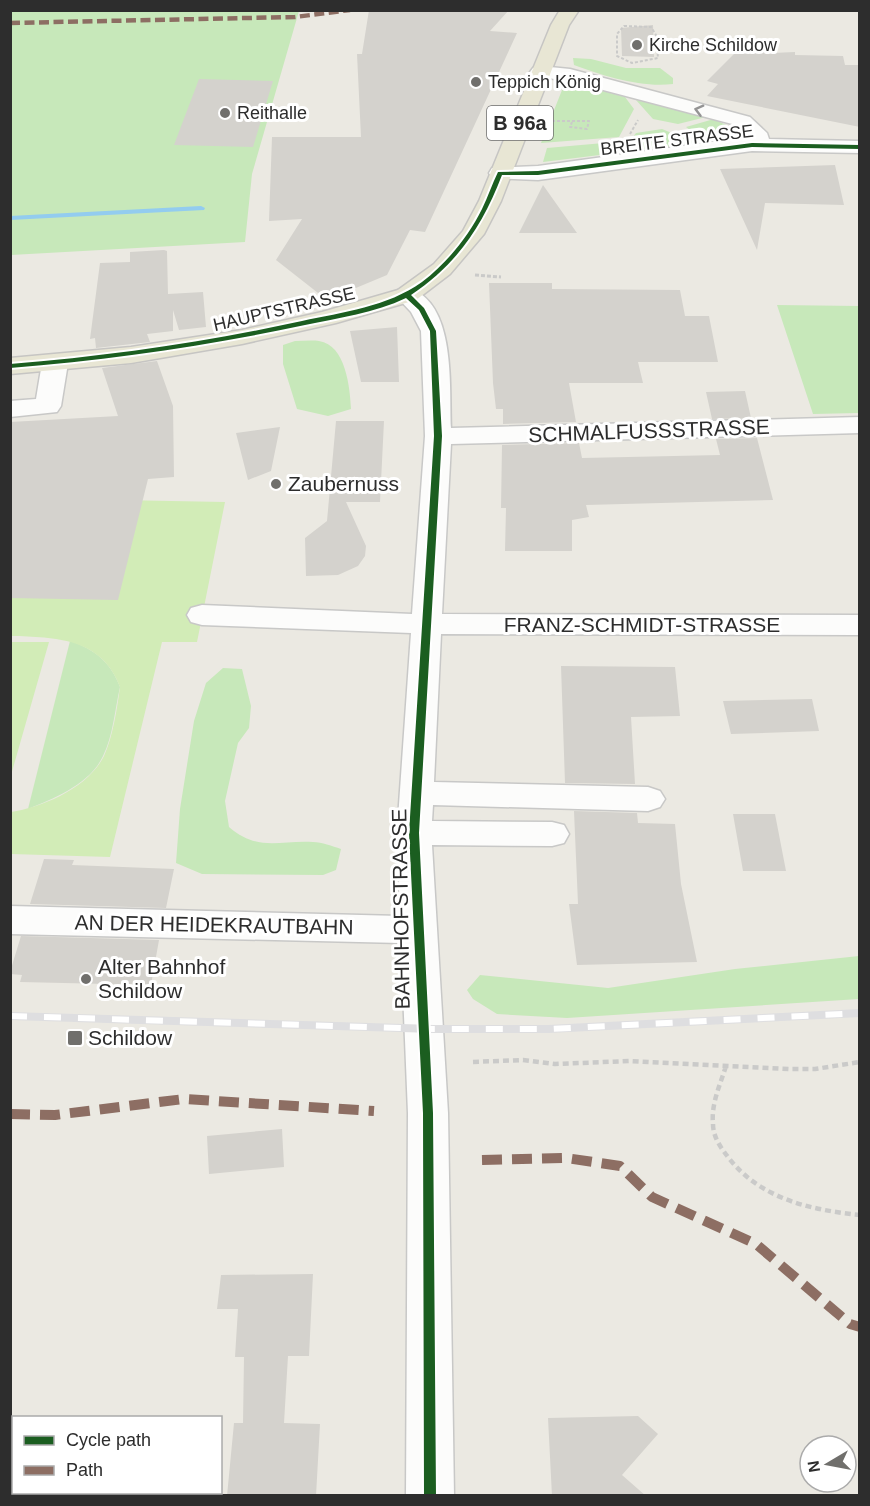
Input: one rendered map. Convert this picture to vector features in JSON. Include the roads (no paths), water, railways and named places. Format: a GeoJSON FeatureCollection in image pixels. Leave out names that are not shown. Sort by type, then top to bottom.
{"type":"FeatureCollection","features":[{"type":"Feature","properties":{"kind":"main road","name":"HAUPTSTRASSE"},"geometry":{"type":"LineString","coordinates":[[10,366],[131,355],[242,337],[327,318],[407,295],[442,269],[473,234],[490,201],[560,25],[570,10]]}},
{"type":"Feature","properties":{"kind":"street","name":"BREITE STRASSE"},"geometry":{"type":"LineString","coordinates":[[540,72],[570,75],[750,135],[857,146]]}},
{"type":"Feature","properties":{"kind":"street","name":"BREITE STRASSE"},"geometry":{"type":"LineString","coordinates":[[500,173],[581,168],[750,135]]}},
{"type":"Feature","properties":{"kind":"street","name":"BAHNHOFSTRASSE"},"geometry":{"type":"LineString","coordinates":[[407,295],[422,309],[433,331],[438,436],[414,833],[417,930],[428,1113],[430,1496]]}},
{"type":"Feature","properties":{"kind":"street"},"geometry":{"type":"LineString","coordinates":[[10,409],[48,406],[55,363]]}},
{"type":"Feature","properties":{"kind":"street","name":"SCHMALFUSSSTRASSE"},"geometry":{"type":"LineString","coordinates":[[438,436],[858,428]]}},
{"type":"Feature","properties":{"kind":"street","name":"FRANZ-SCHMIDT-STRASSE"},"geometry":{"type":"LineString","coordinates":[[202,615],[426,624],[854,616]]}},
{"type":"Feature","properties":{"kind":"street"},"geometry":{"type":"LineString","coordinates":[[416,793],[648,799]]}},
{"type":"Feature","properties":{"kind":"street"},"geometry":{"type":"LineString","coordinates":[[414,833],[552,834]]}},
{"type":"Feature","properties":{"kind":"street","name":"AN DER HEIDEKRAUTBAHN"},"geometry":{"type":"LineString","coordinates":[[10,920],[417,930]]}},
{"type":"Feature","properties":{"kind":"waterway"},"geometry":{"type":"LineString","coordinates":[[10,218],[201,208]]}},
{"type":"Feature","properties":{"kind":"railway"},"geometry":{"type":"LineString","coordinates":[[10,1016],[434,1029],[549,1029],[860,1013]]}},
{"type":"Feature","properties":{"kind":"place","name":"Kirche Schildow"},"geometry":{"type":"Point","coordinates":[637,45]}},
{"type":"Feature","properties":{"kind":"place","name":"Teppich König"},"geometry":{"type":"Point","coordinates":[476,82]}},
{"type":"Feature","properties":{"kind":"place","name":"Reithalle"},"geometry":{"type":"Point","coordinates":[225,113]}},
{"type":"Feature","properties":{"kind":"place","name":"Zaubernuss"},"geometry":{"type":"Point","coordinates":[276,484]}},
{"type":"Feature","properties":{"kind":"place","name":"Alter Bahnhof Schildow"},"geometry":{"type":"Point","coordinates":[86,979]}},
{"type":"Feature","properties":{"kind":"place","name":"Schildow"},"geometry":{"type":"Point","coordinates":[75,1038]}}]}
